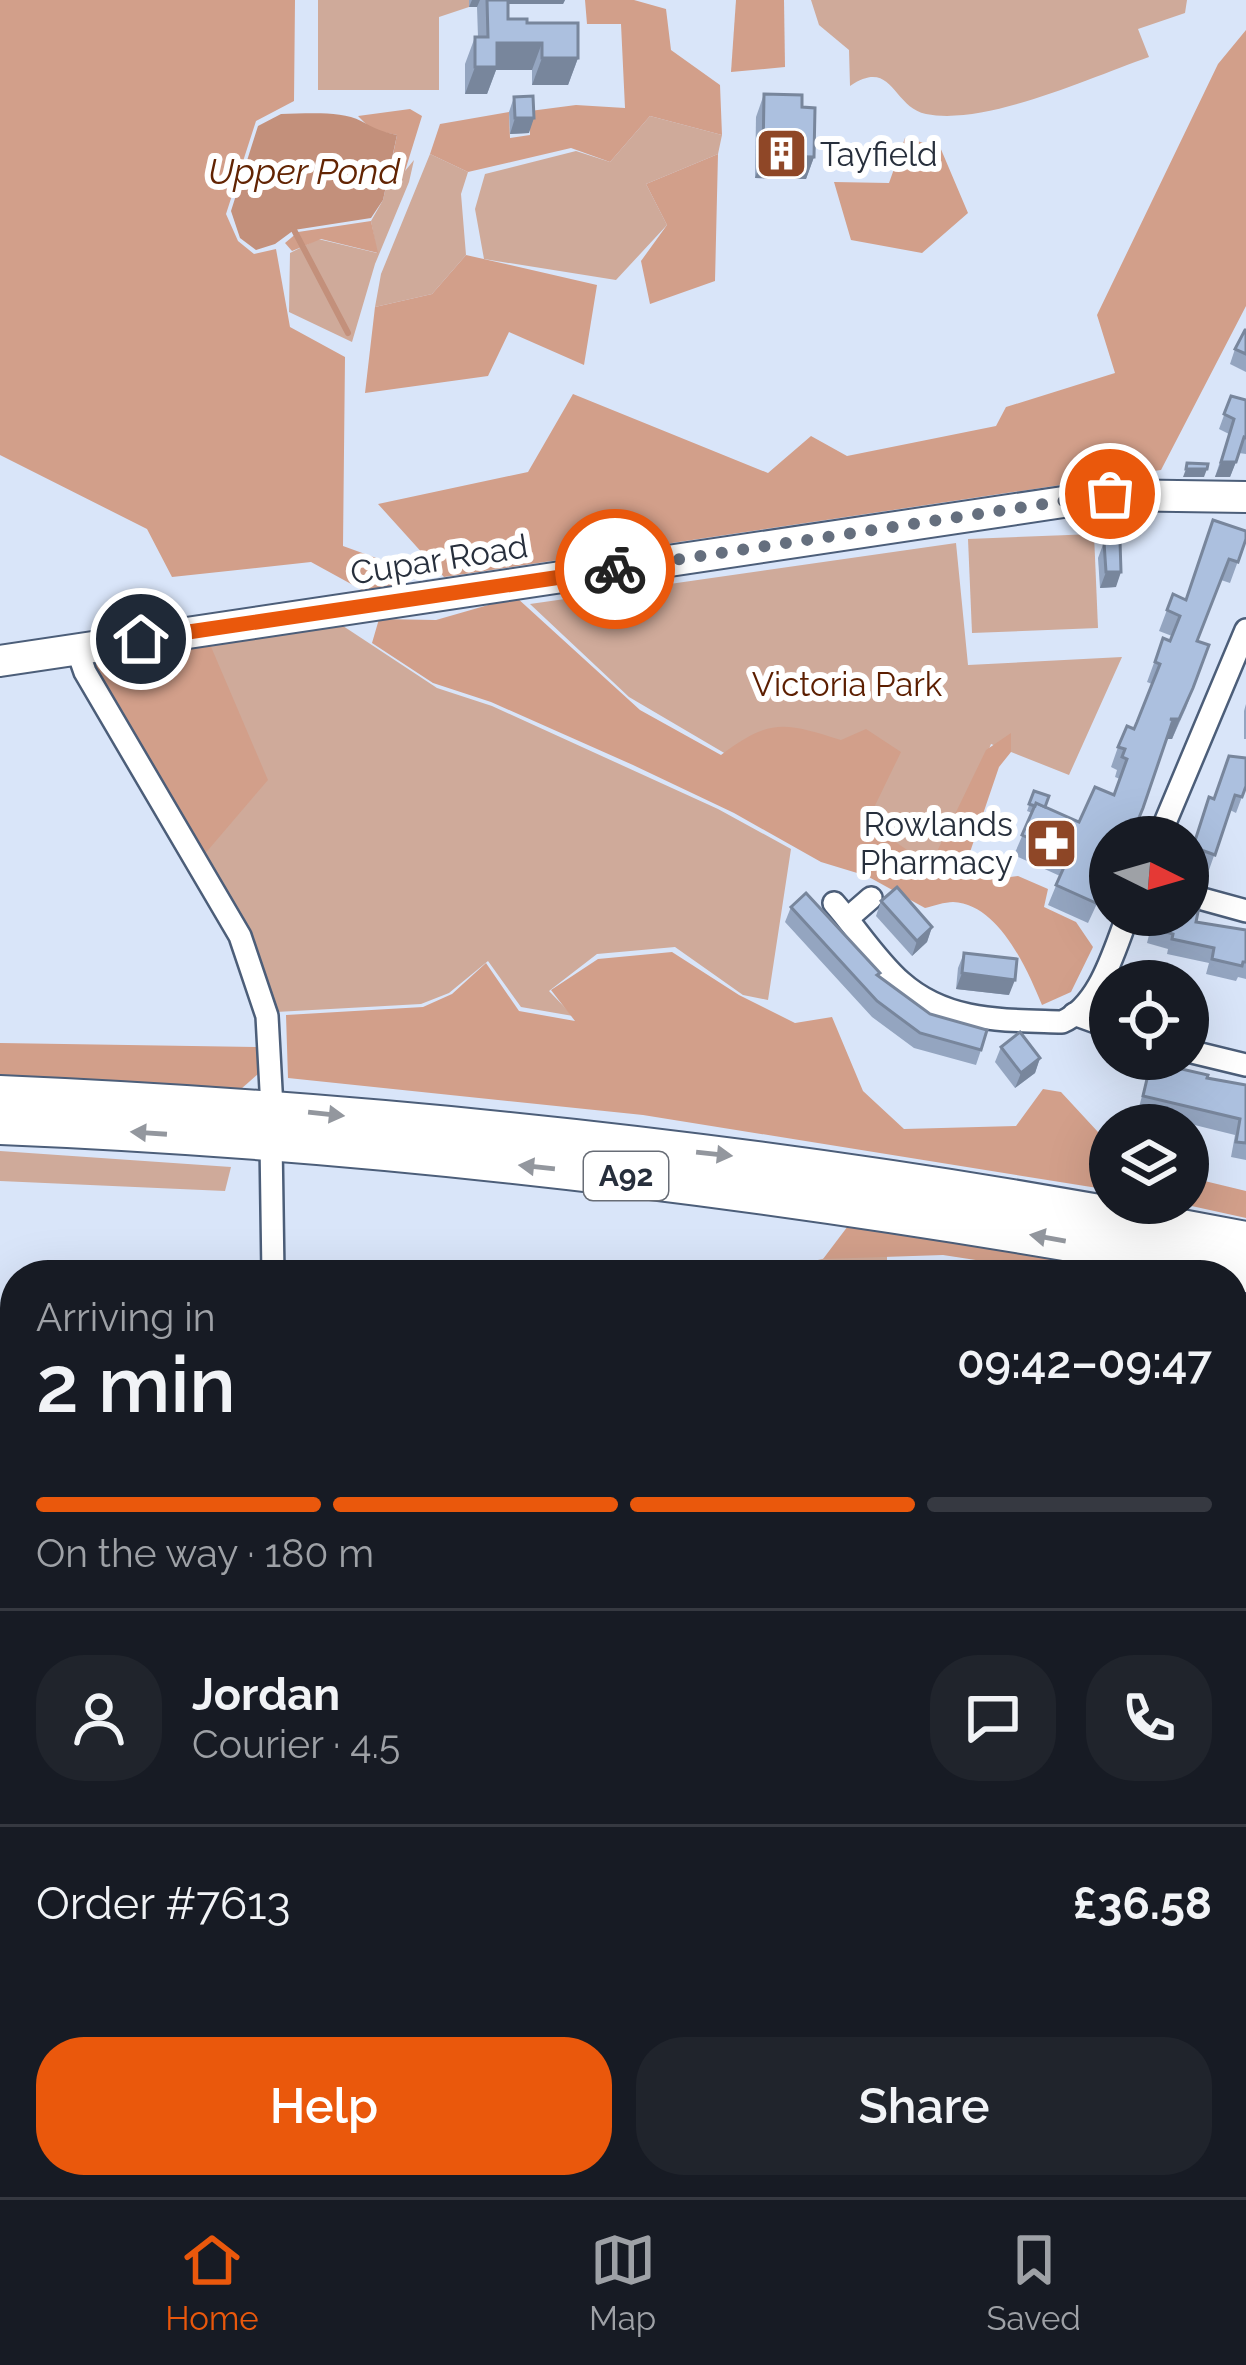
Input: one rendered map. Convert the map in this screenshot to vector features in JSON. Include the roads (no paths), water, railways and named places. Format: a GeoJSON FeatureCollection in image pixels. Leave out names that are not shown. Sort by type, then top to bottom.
{"type":"FeatureCollection","features":[{"type":"Feature","properties":{"kind":"highway","name":"A92"},"geometry":{"type":"LineString","coordinates":[[0,1094],[272,1125],[825,1202],[1164,1260]]}},
{"type":"Feature","properties":{"kind":"highway","name":"A92"},"geometry":{"type":"LineString","coordinates":[[0,1126],[272,1125],[745,1157],[1052,1202],[1246,1240]]}},
{"type":"Feature","properties":{"kind":"main road","name":"Cupar Road"},"geometry":{"type":"LineString","coordinates":[[0,661],[1110,494],[1246,497]]}},
{"type":"Feature","properties":{"kind":"street"},"geometry":{"type":"LineString","coordinates":[[1171,816],[1235,688],[1246,630]]}},
{"type":"Feature","properties":{"kind":"street"},"geometry":{"type":"LineString","coordinates":[[76,649],[240,936],[267,1016],[274,1260]]}},
{"type":"Feature","properties":{"kind":"street"},"geometry":{"type":"LineString","coordinates":[[871,898],[841,910],[901,982],[941,1009],[981,1019],[1061,1022],[1074,1015],[1100,982],[1119,936]]}},
{"type":"Feature","properties":{"kind":"street"},"geometry":{"type":"LineString","coordinates":[[1209,901],[1246,911]]}},
{"type":"Feature","properties":{"kind":"street"},"geometry":{"type":"LineString","coordinates":[[1074,1015],[1089,1020]]}},
{"type":"Feature","properties":{"kind":"street"},"geometry":{"type":"LineString","coordinates":[[1209,1056],[1246,1065]]}},
{"type":"Feature","properties":{"kind":"water","name":"Upper Pond"},"geometry":{"type":"Polygon","coordinates":[[[281,114],[343,115],[397,135],[383,200],[371,218],[294,230],[256,250],[240,238],[231,211],[258,126],[281,114]]]}},
{"type":"Feature","properties":{"kind":"waterway"},"geometry":{"type":"LineString","coordinates":[[294,230],[348,333]]}},
{"type":"Feature","properties":{"kind":"place","name":"Tayfield"},"geometry":{"type":"Point","coordinates":[781,154]}},
{"type":"Feature","properties":{"kind":"place","name":"Rowlands Pharmacy"},"geometry":{"type":"Point","coordinates":[1052,843]}},
{"type":"Feature","properties":{"kind":"park label","name":"Victoria Park"},"geometry":{"type":"Point","coordinates":[847,684]}}]}
